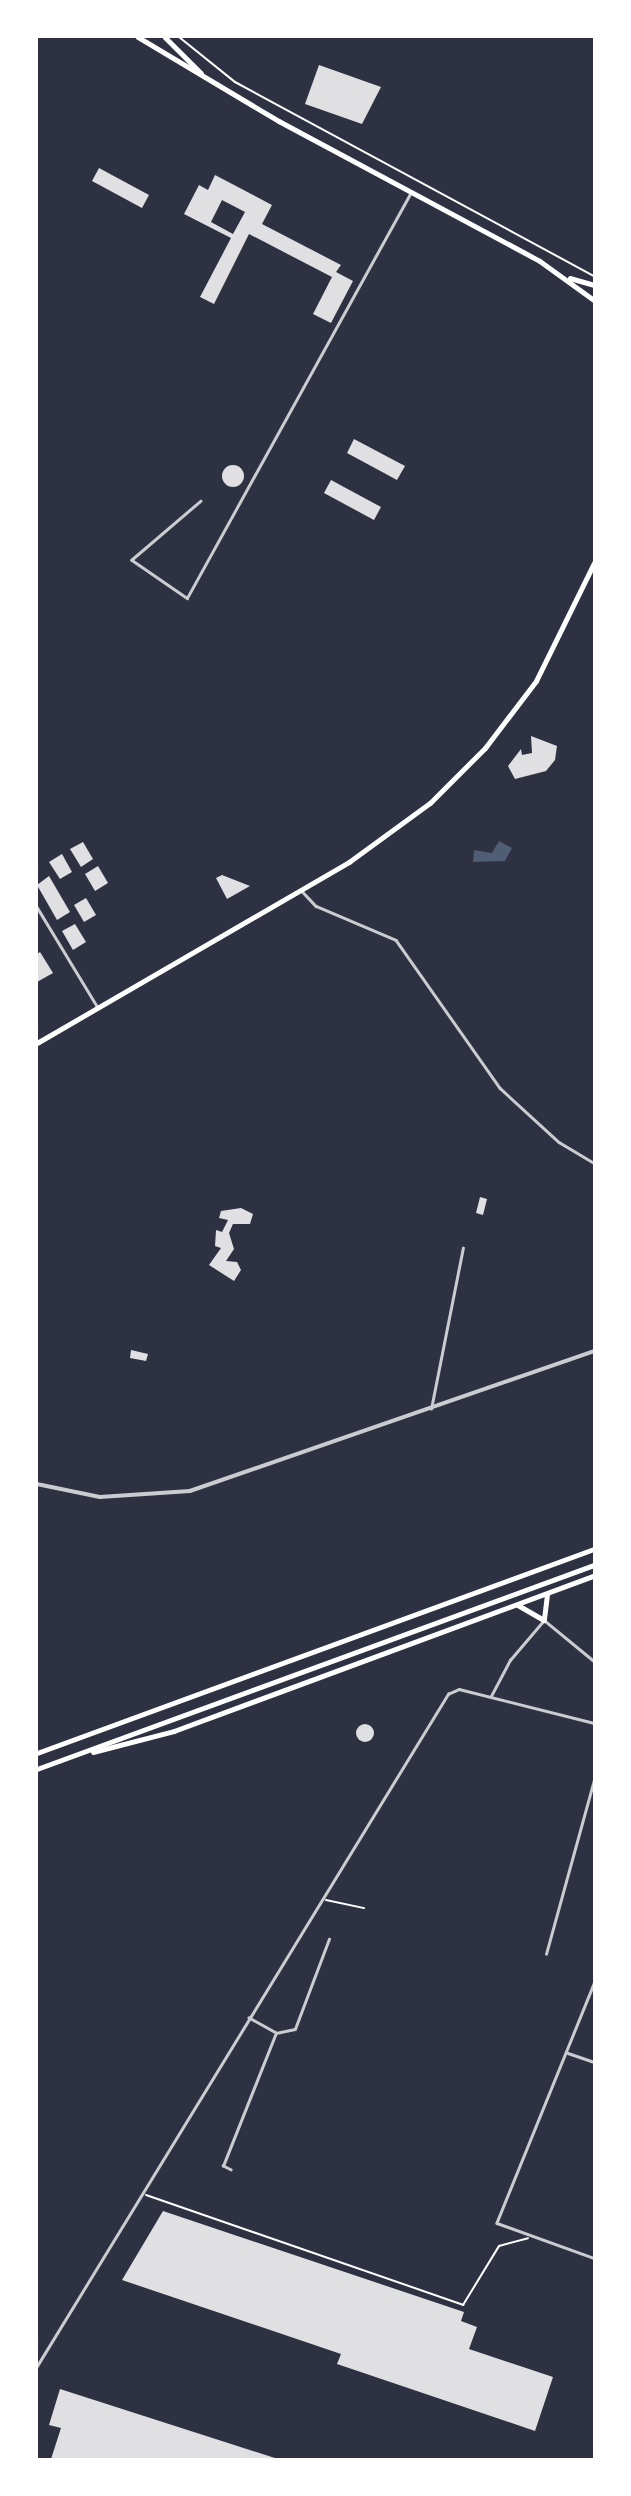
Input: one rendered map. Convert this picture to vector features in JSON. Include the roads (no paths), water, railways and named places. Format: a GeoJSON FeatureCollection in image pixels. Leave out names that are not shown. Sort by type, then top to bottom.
{"type":"FeatureCollection","features":[{"type":"Feature","properties":{"kind":"highway"},"geometry":{"type":"LineString","coordinates":[[37,1753],[594,1549]]}},
{"type":"Feature","properties":{"kind":"main road"},"geometry":{"type":"LineString","coordinates":[[138,37],[569,278],[594,300]]}},
{"type":"Feature","properties":{"kind":"main road"},"geometry":{"type":"LineString","coordinates":[[165,37],[201,73]]}},
{"type":"Feature","properties":{"kind":"main road"},"geometry":{"type":"LineString","coordinates":[[569,278],[594,285]]}},
{"type":"Feature","properties":{"kind":"main road"},"geometry":{"type":"LineString","coordinates":[[37,1043],[301,890],[410,820],[485,748],[551,657],[594,562]]}},
{"type":"Feature","properties":{"kind":"main road"},"geometry":{"type":"LineString","coordinates":[[37,1769],[594,1565]]}},
{"type":"Feature","properties":{"kind":"main road"},"geometry":{"type":"LineString","coordinates":[[67,1758],[174,1731],[594,1576]]}},
{"type":"Feature","properties":{"kind":"main road"},"geometry":{"type":"LineString","coordinates":[[517,1605],[544,1620],[549,1594]]}},
{"type":"Feature","properties":{"kind":"street"},"geometry":{"type":"LineString","coordinates":[[201,501],[132,560],[182,596],[194,593],[411,192]]}},
{"type":"Feature","properties":{"kind":"street"},"geometry":{"type":"LineString","coordinates":[[301,890],[316,906],[396,940],[500,1088],[559,1142],[594,1163]]}},
{"type":"Feature","properties":{"kind":"street"},"geometry":{"type":"LineString","coordinates":[[37,908],[98,1008]]}},
{"type":"Feature","properties":{"kind":"street"},"geometry":{"type":"LineString","coordinates":[[431,1409],[463,1248]]}},
{"type":"Feature","properties":{"kind":"street"},"geometry":{"type":"LineString","coordinates":[[37,1484],[100,1497],[173,1495],[431,1409],[594,1351]]}},
{"type":"Feature","properties":{"kind":"street"},"geometry":{"type":"LineString","coordinates":[[491,1696],[510,1660],[544,1620],[594,1661]]}},
{"type":"Feature","properties":{"kind":"street"},"geometry":{"type":"LineString","coordinates":[[37,2366],[448,1694],[491,1696],[594,1723]]}},
{"type":"Feature","properties":{"kind":"street"},"geometry":{"type":"LineString","coordinates":[[546,1954],[594,1780]]}},
{"type":"Feature","properties":{"kind":"street"},"geometry":{"type":"LineString","coordinates":[[249,2018],[276,2033],[295,2029],[329,1938]]}},
{"type":"Feature","properties":{"kind":"street"},"geometry":{"type":"LineString","coordinates":[[594,1984],[497,2223],[594,2258]]}},
{"type":"Feature","properties":{"kind":"street"},"geometry":{"type":"LineString","coordinates":[[231,2170],[223,2166],[276,2033]]}},
{"type":"Feature","properties":{"kind":"street"},"geometry":{"type":"LineString","coordinates":[[568,2053],[594,2063]]}},
{"type":"Feature","properties":{"kind":"water"},"geometry":{"type":"Polygon","coordinates":[[[499,841],[512,848],[505,861],[473,862],[474,850],[492,853],[499,841]]]}}]}
